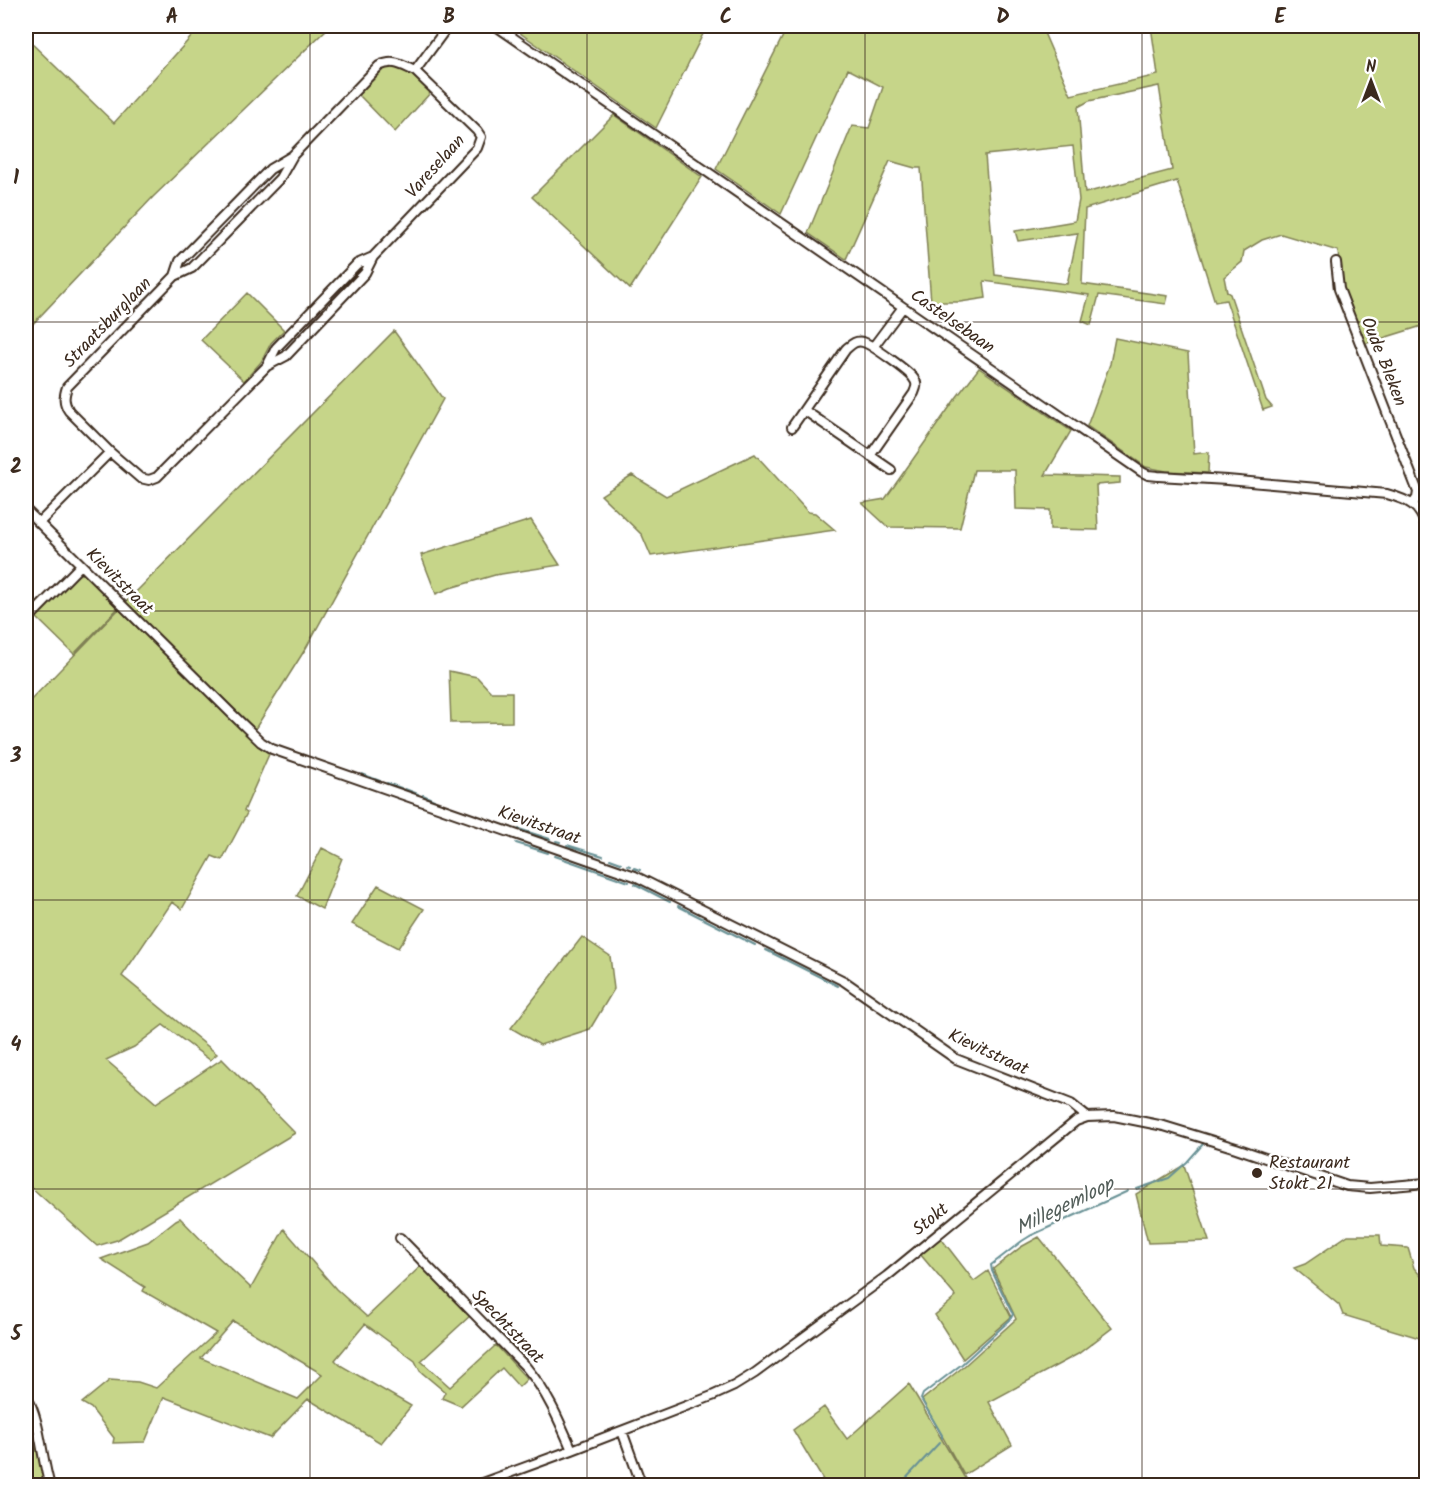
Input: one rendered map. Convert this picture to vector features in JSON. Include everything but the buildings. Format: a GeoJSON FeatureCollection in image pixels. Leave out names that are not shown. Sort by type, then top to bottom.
{"type":"FeatureCollection","features":[{"type":"Feature","properties":{"kind":"street"},"geometry":{"type":"LineString","coordinates":[[415,70],[448,26]]}},
{"type":"Feature","properties":{"kind":"street","name":"Castelsebaan"},"geometry":{"type":"LineString","coordinates":[[496,26],[1148,475],[1347,489],[1387,494],[1413,504]]}},
{"type":"Feature","properties":{"kind":"street","name":"Straatsburglaan"},"geometry":{"type":"LineString","coordinates":[[110,452],[65,405],[64,396],[67,387],[175,276],[192,268],[280,178],[293,155],[379,66],[388,62],[397,63],[415,70]]}},
{"type":"Feature","properties":{"kind":"street","name":"Vareselaan"},"geometry":{"type":"LineString","coordinates":[[110,452],[135,475],[148,480],[157,477],[267,366],[286,356],[365,273],[373,257],[477,148],[481,137],[477,131],[415,70]]}},
{"type":"Feature","properties":{"kind":"street","name":"Straatsburglaan"},"geometry":{"type":"LineString","coordinates":[[175,276],[180,261],[270,169],[293,155]]}},
{"type":"Feature","properties":{"kind":"street","name":"Vareselaan"},"geometry":{"type":"LineString","coordinates":[[267,366],[276,348],[357,264],[373,257]]}},
{"type":"Feature","properties":{"kind":"street","name":"Oude Bleken"},"geometry":{"type":"LineString","coordinates":[[1336,262],[1338,289],[1418,492],[1413,504]]}},
{"type":"Feature","properties":{"kind":"street"},"geometry":{"type":"LineString","coordinates":[[873,347],[903,307]]}},
{"type":"Feature","properties":{"kind":"street"},"geometry":{"type":"LineString","coordinates":[[792,427],[846,349],[854,342],[862,342],[873,347],[908,373],[917,386],[870,456]]}},
{"type":"Feature","properties":{"kind":"street"},"geometry":{"type":"LineString","coordinates":[[804,410],[891,470]]}},
{"type":"Feature","properties":{"kind":"street"},"geometry":{"type":"LineString","coordinates":[[39,524],[110,452]]}},
{"type":"Feature","properties":{"kind":"street"},"geometry":{"type":"LineString","coordinates":[[1413,504],[1424,518],[1426,527]]}},
{"type":"Feature","properties":{"kind":"street","name":"Kievitstraat"},"geometry":{"type":"LineString","coordinates":[[26,510],[240,722],[272,749],[635,876],[844,981],[956,1059],[1071,1104],[1087,1117]]}},
{"type":"Feature","properties":{"kind":"street"},"geometry":{"type":"LineString","coordinates":[[26,621],[81,565]]}},
{"type":"Feature","properties":{"kind":"street"},"geometry":{"type":"LineString","coordinates":[[1087,1117],[1114,1116],[1164,1126],[1347,1186],[1370,1188],[1426,1183]]}},
{"type":"Feature","properties":{"kind":"street","name":"Stokt"},"geometry":{"type":"LineString","coordinates":[[474,1485],[622,1431],[734,1386],[755,1373],[887,1275],[1076,1121],[1087,1117]]}},
{"type":"Feature","properties":{"kind":"street","name":"Spechtstraat"},"geometry":{"type":"LineString","coordinates":[[400,1238],[540,1383],[572,1450]]}},
{"type":"Feature","properties":{"kind":"street"},"geometry":{"type":"LineString","coordinates":[[26,1395],[35,1415],[50,1485]]}},
{"type":"Feature","properties":{"kind":"street"},"geometry":{"type":"LineString","coordinates":[[622,1431],[642,1485]]}},
{"type":"Feature","properties":{"kind":"green space"},"geometry":{"type":"Polygon","coordinates":[[[201,26],[330,26],[153,197],[26,331],[26,38],[114,123],[201,26]]]}},
{"type":"Feature","properties":{"kind":"green space"},"geometry":{"type":"Polygon","coordinates":[[[510,26],[707,26],[656,128],[510,26]]]}},
{"type":"Feature","properties":{"kind":"green space"},"geometry":{"type":"Polygon","coordinates":[[[788,26],[1041,26],[1071,95],[1158,75],[1151,26],[1426,26],[1426,332],[1422,326],[1364,344],[1341,285],[1338,251],[1281,234],[1262,240],[1244,251],[1242,262],[1224,277],[1227,292],[1230,294],[1266,400],[1272,407],[1263,410],[1226,300],[1215,302],[1177,181],[1085,209],[1082,284],[1168,296],[1166,304],[1099,295],[1091,325],[1082,321],[1089,295],[984,281],[986,298],[960,302],[931,302],[921,168],[890,161],[846,259],[808,233],[852,126],[869,128],[883,87],[848,69],[781,214],[716,169],[788,26]],[[1159,86],[1089,101],[1078,107],[1085,193],[1172,170],[1159,86]],[[1073,146],[985,155],[995,275],[1067,284],[1078,233],[1018,241],[1015,231],[1075,221],[1079,200],[1073,146]]]}},
{"type":"Feature","properties":{"kind":"green space"},"geometry":{"type":"Polygon","coordinates":[[[393,66],[409,73],[432,91],[395,132],[358,94],[384,69],[393,66]]]}},
{"type":"Feature","properties":{"kind":"green space"},"geometry":{"type":"Polygon","coordinates":[[[614,115],[702,177],[630,289],[532,197],[614,115]]]}},
{"type":"Feature","properties":{"kind":"green space"},"geometry":{"type":"Polygon","coordinates":[[[247,293],[284,330],[271,343],[261,362],[244,381],[201,340],[247,293]]]}},
{"type":"Feature","properties":{"kind":"green space"},"geometry":{"type":"Polygon","coordinates":[[[394,331],[443,399],[306,648],[255,729],[125,603],[394,331]]]}},
{"type":"Feature","properties":{"kind":"green space"},"geometry":{"type":"Polygon","coordinates":[[[1115,338],[1188,353],[1194,454],[1209,452],[1208,473],[1166,471],[1146,467],[1087,426],[1110,364],[1115,338]]]}},
{"type":"Feature","properties":{"kind":"green space"},"geometry":{"type":"Polygon","coordinates":[[[979,368],[1071,431],[1045,475],[1120,477],[1120,483],[1096,485],[1098,530],[1050,529],[1050,510],[1016,509],[1015,470],[974,470],[960,528],[888,527],[862,503],[885,499],[979,368]]]}},
{"type":"Feature","properties":{"kind":"green space"},"geometry":{"type":"Polygon","coordinates":[[[755,454],[808,512],[815,513],[835,530],[651,556],[642,535],[601,495],[632,475],[666,496],[755,454]]]}},
{"type":"Feature","properties":{"kind":"green space"},"geometry":{"type":"Polygon","coordinates":[[[531,520],[560,565],[495,575],[436,594],[421,555],[531,520]]]}},
{"type":"Feature","properties":{"kind":"green space"},"geometry":{"type":"Polygon","coordinates":[[[77,575],[85,575],[118,608],[74,654],[35,616],[77,575]]]}},
{"type":"Feature","properties":{"kind":"green space"},"geometry":{"type":"Polygon","coordinates":[[[119,609],[247,735],[270,752],[244,811],[247,813],[222,860],[212,856],[182,909],[172,902],[122,976],[217,1054],[210,1060],[163,1025],[134,1047],[106,1060],[156,1103],[222,1059],[295,1133],[117,1240],[97,1246],[32,1188],[26,1192],[26,705],[119,609]]]}},
{"type":"Feature","properties":{"kind":"green space"},"geometry":{"type":"Polygon","coordinates":[[[449,671],[477,677],[491,692],[512,692],[512,722],[451,723],[449,671]]]}},
{"type":"Feature","properties":{"kind":"green space"},"geometry":{"type":"Polygon","coordinates":[[[322,848],[342,858],[322,909],[297,896],[322,848]]]}},
{"type":"Feature","properties":{"kind":"green space"},"geometry":{"type":"Polygon","coordinates":[[[378,885],[424,909],[398,948],[352,924],[378,885]]]}},
{"type":"Feature","properties":{"kind":"green space"},"geometry":{"type":"Polygon","coordinates":[[[582,937],[610,956],[614,989],[590,1029],[540,1045],[511,1028],[582,937]]]}},
{"type":"Feature","properties":{"kind":"green space"},"geometry":{"type":"Polygon","coordinates":[[[1184,1165],[1209,1241],[1148,1243],[1136,1194],[1184,1165]]]}},
{"type":"Feature","properties":{"kind":"green space"},"geometry":{"type":"Polygon","coordinates":[[[180,1218],[251,1288],[284,1229],[336,1289],[367,1317],[422,1265],[471,1315],[421,1361],[450,1387],[496,1345],[527,1379],[519,1387],[502,1368],[461,1406],[442,1398],[445,1392],[420,1371],[415,1361],[365,1324],[335,1360],[411,1406],[381,1443],[308,1399],[270,1438],[164,1397],[145,1442],[113,1443],[114,1438],[91,1408],[82,1403],[110,1380],[138,1382],[156,1388],[216,1333],[143,1291],[145,1287],[101,1259],[148,1242],[180,1218]],[[233,1321],[201,1358],[298,1399],[322,1374],[233,1321]]]}},
{"type":"Feature","properties":{"kind":"green space"},"geometry":{"type":"Polygon","coordinates":[[[1348,1235],[1380,1235],[1381,1246],[1408,1248],[1414,1268],[1426,1282],[1426,1340],[1343,1315],[1339,1305],[1294,1268],[1305,1264],[1348,1235]]]}},
{"type":"Feature","properties":{"kind":"green space"},"geometry":{"type":"Polygon","coordinates":[[[940,1237],[974,1281],[988,1271],[1011,1317],[963,1359],[935,1315],[956,1297],[920,1254],[940,1237]]]}},
{"type":"Feature","properties":{"kind":"green space"},"geometry":{"type":"Polygon","coordinates":[[[1039,1237],[1112,1328],[1078,1354],[989,1402],[1012,1445],[964,1475],[922,1400],[1016,1319],[993,1269],[1021,1247],[1039,1237]]]}},
{"type":"Feature","properties":{"kind":"green space"},"geometry":{"type":"Polygon","coordinates":[[[909,1384],[969,1485],[826,1485],[793,1430],[824,1407],[847,1439],[909,1384]]]}},
{"type":"Feature","properties":{"kind":"green space"},"geometry":{"type":"Polygon","coordinates":[[[26,1407],[31,1420],[47,1485],[26,1485],[26,1407]]]}},
{"type":"Feature","properties":{"kind":"waterway"},"geometry":{"type":"LineString","coordinates":[[362,774],[380,781]]}},
{"type":"Feature","properties":{"kind":"waterway"},"geometry":{"type":"LineString","coordinates":[[387,783],[401,788]]}},
{"type":"Feature","properties":{"kind":"waterway"},"geometry":{"type":"LineString","coordinates":[[405,789],[418,794]]}},
{"type":"Feature","properties":{"kind":"waterway"},"geometry":{"type":"LineString","coordinates":[[423,795],[434,800]]}},
{"type":"Feature","properties":{"kind":"waterway"},"geometry":{"type":"LineString","coordinates":[[519,829],[550,839]]}},
{"type":"Feature","properties":{"kind":"waterway"},"geometry":{"type":"LineString","coordinates":[[556,841],[560,842]]}},
{"type":"Feature","properties":{"kind":"waterway"},"geometry":{"type":"LineString","coordinates":[[516,843],[548,853]]}},
{"type":"Feature","properties":{"kind":"waterway"},"geometry":{"type":"LineString","coordinates":[[567,845],[603,856]]}},
{"type":"Feature","properties":{"kind":"waterway"},"geometry":{"type":"LineString","coordinates":[[555,856],[629,882]]}},
{"type":"Feature","properties":{"kind":"waterway"},"geometry":{"type":"LineString","coordinates":[[610,859],[621,863]]}},
{"type":"Feature","properties":{"kind":"waterway"},"geometry":{"type":"LineString","coordinates":[[634,868],[640,870]]}},
{"type":"Feature","properties":{"kind":"waterway"},"geometry":{"type":"LineString","coordinates":[[635,884],[670,902]]}},
{"type":"Feature","properties":{"kind":"waterway"},"geometry":{"type":"LineString","coordinates":[[678,906],[755,945]]}},
{"type":"Feature","properties":{"kind":"waterway"},"geometry":{"type":"LineString","coordinates":[[766,950],[838,986]]}},
{"type":"Feature","properties":{"kind":"waterway","name":"Millegemloop"},"geometry":{"type":"LineString","coordinates":[[1137,1189],[1169,1178],[1203,1144]]}},
{"type":"Feature","properties":{"kind":"waterway","name":"Millegemloop"},"geometry":{"type":"LineString","coordinates":[[942,1438],[921,1399],[923,1394],[962,1364],[1010,1320],[1013,1314],[991,1265],[1030,1236],[1128,1191]]}},
{"type":"Feature","properties":{"kind":"waterway","name":"Millegemloop"},"geometry":{"type":"LineString","coordinates":[[899,1486],[940,1442]]}},
{"type":"Feature","properties":{"kind":"place","name":"Restaurant Stokt 21"},"geometry":{"type":"Point","coordinates":[1257,1173]}}]}
